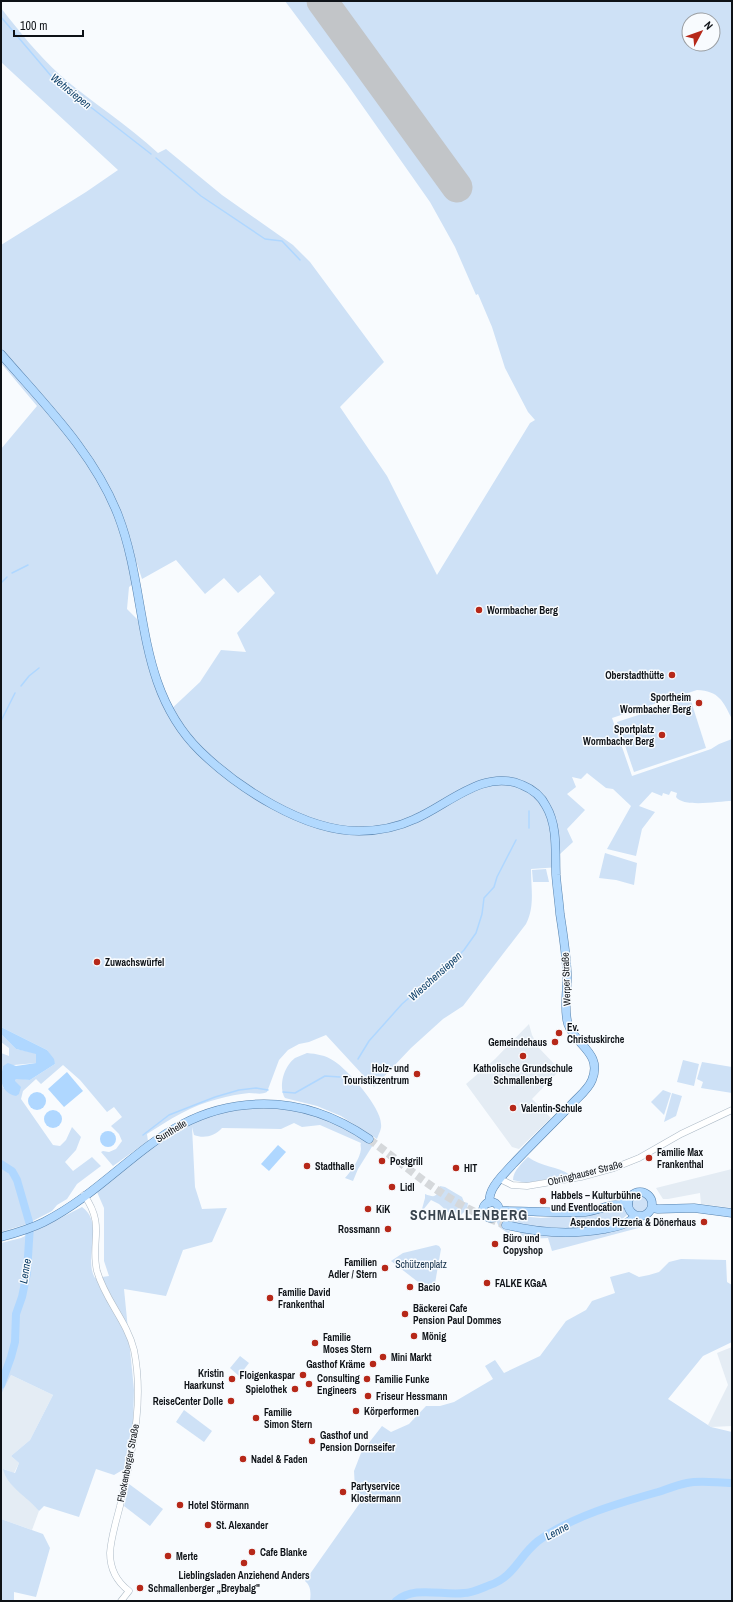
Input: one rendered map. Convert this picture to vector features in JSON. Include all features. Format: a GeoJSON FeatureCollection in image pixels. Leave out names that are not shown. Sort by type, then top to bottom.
{"type":"FeatureCollection","features":[{"type":"Feature","properties":{"kind":"main road","name":"Werper Straße"},"geometry":{"type":"LineString","coordinates":[[1,354],[79,446],[103,483],[118,516],[126,539],[149,655],[159,685],[175,718],[191,741],[211,760],[240,783],[269,802],[296,816],[316,824],[335,829],[354,831],[374,830],[395,826],[413,820],[471,788],[491,782],[511,781],[519,783],[532,790],[545,804],[551,815],[553,826],[556,876],[567,973],[567,1021],[573,1032],[589,1050],[593,1061],[594,1071],[589,1086],[500,1179]]}},
{"type":"Feature","properties":{"kind":"main road","name":"Sunthelle"},"geometry":{"type":"LineString","coordinates":[[1,1237],[20,1232],[56,1215],[84,1196],[160,1137],[185,1122],[209,1112],[245,1104],[274,1104],[300,1108],[329,1116],[369,1139]]}},
{"type":"Feature","properties":{"kind":"main road"},"geometry":{"type":"LineString","coordinates":[[498,1211],[492,1218],[486,1216],[483,1210],[485,1205],[489,1203],[492,1188],[500,1179]]}},
{"type":"Feature","properties":{"kind":"main road"},"geometry":{"type":"LineString","coordinates":[[506,1225],[543,1232],[577,1232],[620,1225],[635,1216],[646,1216],[652,1208],[650,1197],[643,1192],[634,1194],[629,1199],[628,1204],[630,1210],[635,1216]]}},
{"type":"Feature","properties":{"kind":"main road"},"geometry":{"type":"LineString","coordinates":[[489,1203],[496,1205],[498,1211]]}},
{"type":"Feature","properties":{"kind":"main road"},"geometry":{"type":"LineString","coordinates":[[498,1211],[538,1213],[585,1212],[619,1204],[628,1204]]}},
{"type":"Feature","properties":{"kind":"main road"},"geometry":{"type":"LineString","coordinates":[[652,1208],[694,1208],[732,1213]]}},
{"type":"Feature","properties":{"kind":"street","name":"Obringhauser Straße"},"geometry":{"type":"LineString","coordinates":[[500,1179],[512,1185],[527,1186],[614,1168],[639,1158],[681,1134],[732,1110]]}},
{"type":"Feature","properties":{"kind":"street","name":"Fleckenberger Straße"},"geometry":{"type":"LineString","coordinates":[[84,1196],[91,1205],[96,1218],[95,1262],[99,1278],[128,1331],[135,1356],[138,1402],[136,1429],[110,1553],[110,1564],[115,1575],[119,1583],[129,1591],[120,1601]]}},
{"type":"Feature","properties":{"kind":"shaded area","name":"Valentin-Schule"},"geometry":{"type":"Polygon","coordinates":[[[529,1024],[532,1035],[539,1048],[560,1070],[532,1099],[551,1118],[519,1149],[512,1147],[466,1084],[495,1059],[529,1024]]]}},
{"type":"Feature","properties":{"kind":"shaded area"},"geometry":{"type":"Polygon","coordinates":[[[732,1169],[732,1208],[701,1204],[700,1193],[663,1199],[656,1188],[732,1169]]]}},
{"type":"Feature","properties":{"kind":"shaded area"},"geometry":{"type":"Polygon","coordinates":[[[732,1347],[732,1426],[711,1427],[708,1425],[728,1385],[717,1353],[732,1347]]]}},
{"type":"Feature","properties":{"kind":"shaded area"},"geometry":{"type":"Polygon","coordinates":[[[11,1375],[53,1395],[30,1440],[11,1456],[19,1463],[14,1473],[4,1469],[12,1485],[33,1503],[39,1511],[32,1530],[1,1519],[1,1395],[11,1375]]]}},
{"type":"Feature","properties":{"kind":"green space"},"geometry":{"type":"Polygon","coordinates":[[[285,1],[732,1],[732,719],[723,702],[719,698],[710,692],[697,690],[612,718],[632,776],[711,749],[732,739],[732,801],[694,803],[680,800],[676,797],[677,793],[671,791],[669,795],[663,793],[662,796],[652,792],[639,806],[655,812],[642,829],[636,856],[607,849],[631,806],[613,789],[606,788],[587,773],[581,779],[572,777],[576,787],[567,794],[585,810],[567,829],[573,842],[560,854],[560,867],[531,869],[532,904],[526,924],[463,1006],[443,1019],[411,1048],[374,1087],[326,1035],[309,1042],[299,1044],[288,1050],[279,1060],[267,1092],[230,1096],[190,1109],[172,1118],[147,1134],[148,1141],[113,1166],[101,1152],[109,1152],[116,1149],[122,1141],[119,1134],[111,1126],[122,1117],[114,1107],[107,1112],[80,1080],[63,1065],[41,1084],[36,1079],[23,1091],[21,1099],[53,1145],[60,1146],[66,1140],[72,1127],[81,1137],[76,1150],[65,1162],[73,1171],[92,1157],[101,1166],[77,1184],[67,1199],[57,1205],[52,1211],[27,1224],[1,1232],[1,1076],[3,1088],[15,1081],[16,1078],[30,1080],[55,1064],[47,1050],[1,1027],[1,449],[37,406],[1,363],[1,358],[67,435],[92,470],[62,421],[1,349],[1,245],[86,192],[118,170],[1,62],[1,8],[36,51],[72,85],[134,132],[158,153],[166,149],[222,195],[293,245],[310,262],[384,362],[340,407],[387,476],[437,575],[530,423],[535,420],[528,412],[505,368],[492,327],[478,294],[476,295],[455,247],[430,202],[347,84],[285,1]],[[98,480],[118,522],[125,545],[133,584],[129,587],[127,609],[139,621],[146,656],[154,684],[167,713],[200,682],[221,650],[246,652],[237,633],[275,593],[260,575],[238,593],[224,578],[205,594],[176,560],[142,579],[123,521],[98,480]]]}},
{"type":"Feature","properties":{"kind":"green space","name":"Sportplatz Wormbacher Berg"},"geometry":{"type":"Polygon","coordinates":[[[690,698],[706,748],[634,772],[617,722],[690,698]]]}},
{"type":"Feature","properties":{"kind":"green space"},"geometry":{"type":"Polygon","coordinates":[[[605,853],[637,863],[634,885],[616,880],[599,878],[605,853]]]}},
{"type":"Feature","properties":{"kind":"green space"},"geometry":{"type":"Polygon","coordinates":[[[546,869],[549,882],[533,882],[532,870],[546,869]]]}},
{"type":"Feature","properties":{"kind":"green space"},"geometry":{"type":"Polygon","coordinates":[[[1,1034],[16,1049],[36,1053],[36,1063],[3,1066],[1,1076],[1,1053],[9,1056],[9,1048],[1,1042],[1,1034]]]}},
{"type":"Feature","properties":{"kind":"green space"},"geometry":{"type":"Polygon","coordinates":[[[307,1053],[327,1057],[334,1061],[355,1080],[370,1099],[380,1117],[381,1128],[377,1139],[341,1116],[317,1106],[285,1098],[282,1082],[285,1071],[295,1058],[307,1053]]]}},
{"type":"Feature","properties":{"kind":"green space"},"geometry":{"type":"Polygon","coordinates":[[[683,1060],[699,1064],[694,1086],[677,1082],[683,1060]]]}},
{"type":"Feature","properties":{"kind":"green space"},"geometry":{"type":"Polygon","coordinates":[[[702,1062],[732,1067],[732,1093],[701,1088],[703,1082],[697,1079],[702,1062]]]}},
{"type":"Feature","properties":{"kind":"green space"},"geometry":{"type":"Polygon","coordinates":[[[663,1090],[671,1093],[664,1115],[651,1102],[663,1090]]]}},
{"type":"Feature","properties":{"kind":"green space"},"geometry":{"type":"Polygon","coordinates":[[[672,1093],[682,1096],[676,1116],[664,1122],[672,1093]]]}},
{"type":"Feature","properties":{"kind":"green space"},"geometry":{"type":"Polygon","coordinates":[[[270,1107],[313,1113],[365,1139],[373,1145],[358,1169],[353,1181],[345,1178],[359,1157],[361,1143],[320,1125],[302,1127],[294,1123],[281,1129],[222,1128],[213,1135],[205,1137],[194,1135],[192,1127],[195,1187],[202,1209],[227,1208],[212,1242],[183,1250],[166,1296],[124,1289],[134,1390],[133,1427],[126,1468],[114,1475],[96,1469],[79,1517],[44,1506],[39,1511],[13,1487],[3,1469],[15,1473],[19,1463],[11,1456],[30,1440],[53,1395],[11,1375],[1,1395],[1,1243],[21,1238],[82,1207],[89,1214],[92,1222],[93,1231],[91,1261],[95,1278],[109,1276],[104,1261],[104,1208],[97,1192],[151,1148],[196,1122],[233,1110],[270,1107]]]}},
{"type":"Feature","properties":{"kind":"green space"},"geometry":{"type":"Polygon","coordinates":[[[528,1157],[538,1163],[570,1175],[526,1183],[513,1180],[516,1170],[528,1157]]]}},
{"type":"Feature","properties":{"kind":"green space"},"geometry":{"type":"Polygon","coordinates":[[[440,1186],[445,1187],[462,1197],[464,1202],[468,1203],[467,1209],[459,1217],[454,1211],[449,1213],[439,1204],[431,1200],[423,1210],[422,1209],[425,1194],[435,1196],[440,1186]]]}},
{"type":"Feature","properties":{"kind":"green space"},"geometry":{"type":"Polygon","coordinates":[[[640,1196],[646,1199],[649,1205],[646,1211],[640,1214],[634,1211],[631,1205],[634,1199],[640,1196]]]}},
{"type":"Feature","properties":{"kind":"green space"},"geometry":{"type":"Polygon","coordinates":[[[620,1207],[627,1210],[628,1214],[619,1222],[600,1224],[587,1228],[546,1229],[506,1221],[504,1229],[510,1231],[509,1234],[499,1227],[496,1220],[500,1215],[541,1218],[581,1215],[620,1207]]]}},
{"type":"Feature","properties":{"kind":"green space"},"geometry":{"type":"Polygon","coordinates":[[[643,1223],[644,1225],[642,1227],[552,1251],[548,1238],[525,1239],[520,1233],[520,1231],[597,1234],[643,1223]]]}},
{"type":"Feature","properties":{"kind":"green space","name":"Schützenplatz"},"geometry":{"type":"Polygon","coordinates":[[[436,1245],[441,1249],[434,1289],[431,1292],[391,1261],[403,1253],[436,1245]]]}},
{"type":"Feature","properties":{"kind":"green space"},"geometry":{"type":"Polygon","coordinates":[[[681,1259],[726,1260],[727,1282],[732,1285],[732,1342],[703,1356],[668,1399],[711,1427],[732,1432],[732,1601],[310,1601],[310,1590],[305,1581],[362,1500],[355,1489],[354,1471],[361,1453],[382,1426],[391,1432],[409,1424],[426,1406],[440,1406],[454,1402],[493,1379],[485,1366],[495,1360],[504,1373],[540,1356],[566,1321],[586,1310],[592,1301],[615,1293],[610,1277],[629,1272],[639,1277],[649,1275],[659,1272],[669,1262],[681,1259]]]}},
{"type":"Feature","properties":{"kind":"green space"},"geometry":{"type":"Polygon","coordinates":[[[240,1356],[249,1363],[239,1376],[230,1368],[240,1356]]]}},
{"type":"Feature","properties":{"kind":"green space"},"geometry":{"type":"Polygon","coordinates":[[[184,1410],[212,1431],[204,1442],[176,1422],[184,1410]]]}},
{"type":"Feature","properties":{"kind":"green space"},"geometry":{"type":"Polygon","coordinates":[[[129,1484],[163,1509],[150,1526],[124,1506],[129,1484]]]}},
{"type":"Feature","properties":{"kind":"green space"},"geometry":{"type":"Polygon","coordinates":[[[1,1519],[43,1534],[50,1548],[36,1597],[14,1592],[14,1601],[1,1601],[1,1519]]]}},
{"type":"Feature","properties":{"kind":"water"},"geometry":{"type":"Polygon","coordinates":[[[1,1027],[47,1050],[54,1059],[55,1064],[30,1080],[16,1079],[15,1081],[21,1087],[19,1094],[16,1096],[7,1092],[2,1085],[3,1066],[8,1063],[16,1066],[36,1063],[36,1054],[16,1049],[1,1034],[1,1027]]]}},
{"type":"Feature","properties":{"kind":"water"},"geometry":{"type":"Polygon","coordinates":[[[67,1072],[83,1091],[64,1107],[48,1089],[67,1072]]]}},
{"type":"Feature","properties":{"kind":"water"},"geometry":{"type":"Polygon","coordinates":[[[33,1092],[41,1092],[46,1097],[44,1108],[41,1110],[33,1110],[28,1105],[28,1097],[33,1092]]]}},
{"type":"Feature","properties":{"kind":"water"},"geometry":{"type":"Polygon","coordinates":[[[53,1110],[59,1113],[62,1119],[59,1125],[53,1128],[47,1125],[44,1119],[47,1113],[53,1110]]]}},
{"type":"Feature","properties":{"kind":"water"},"geometry":{"type":"Polygon","coordinates":[[[108,1131],[114,1133],[116,1139],[114,1145],[108,1147],[102,1145],[100,1139],[102,1133],[108,1131]]]}},
{"type":"Feature","properties":{"kind":"water"},"geometry":{"type":"Polygon","coordinates":[[[278,1145],[286,1152],[269,1171],[261,1164],[278,1145]]]}},
{"type":"Feature","properties":{"kind":"waterway","name":"Wehrsiepen"},"geometry":{"type":"LineString","coordinates":[[1,17],[52,77],[151,154]]}},
{"type":"Feature","properties":{"kind":"waterway","name":"Wehrsiepen"},"geometry":{"type":"LineString","coordinates":[[156,158],[201,196],[265,239],[282,241],[300,260]]}},
{"type":"Feature","properties":{"kind":"waterway"},"geometry":{"type":"LineString","coordinates":[[12,573],[28,565]]}},
{"type":"Feature","properties":{"kind":"waterway"},"geometry":{"type":"LineString","coordinates":[[1,583],[7,577]]}},
{"type":"Feature","properties":{"kind":"waterway"},"geometry":{"type":"LineString","coordinates":[[21,686],[29,676],[39,668]]}},
{"type":"Feature","properties":{"kind":"waterway"},"geometry":{"type":"LineString","coordinates":[[1,721],[15,693]]}},
{"type":"Feature","properties":{"kind":"waterway","name":"Wieschensiepen"},"geometry":{"type":"LineString","coordinates":[[529,811],[529,828]]}},
{"type":"Feature","properties":{"kind":"waterway","name":"Wieschensiepen"},"geometry":{"type":"LineString","coordinates":[[358,1059],[369,1041],[402,1004],[448,966],[464,950],[476,933],[482,914],[484,898],[494,887],[497,877],[516,840]]}},
{"type":"Feature","properties":{"kind":"waterway","name":"Wieschensiepen"},"geometry":{"type":"LineString","coordinates":[[283,1092],[295,1093],[325,1076],[340,1077]]}},
{"type":"Feature","properties":{"kind":"waterway","name":"Wieschensiepen"},"geometry":{"type":"LineString","coordinates":[[143,1135],[169,1115],[215,1097],[239,1090],[256,1088],[268,1090]]}},
{"type":"Feature","properties":{"kind":"waterway","name":"Lenne"},"geometry":{"type":"LineString","coordinates":[[1,1164],[12,1171],[17,1180],[30,1225],[27,1273],[22,1297],[16,1314],[15,1342],[1,1385]]}},
{"type":"Feature","properties":{"kind":"waterway","name":"Lenne"},"geometry":{"type":"LineString","coordinates":[[396,1601],[411,1593],[429,1592],[456,1594],[467,1593],[480,1589],[505,1577],[511,1572],[531,1547],[551,1532],[580,1518],[611,1506],[692,1482],[732,1483]]}},
{"type":"Feature","properties":{"kind":"runway"},"geometry":{"type":"LineString","coordinates":[[322,1],[457,187]]}},
{"type":"Feature","properties":{"kind":"tunnel"},"geometry":{"type":"LineString","coordinates":[[369,1139],[434,1188],[467,1208],[506,1225]]}},
{"type":"Feature","properties":{"kind":"place","name":"Wormbacher Berg"},"geometry":{"type":"Point","coordinates":[479,610]}},
{"type":"Feature","properties":{"kind":"place","name":"Oberstadthütte"},"geometry":{"type":"Point","coordinates":[672,675]}},
{"type":"Feature","properties":{"kind":"place","name":"Sportheim Wormbacher Berg"},"geometry":{"type":"Point","coordinates":[699,703]}},
{"type":"Feature","properties":{"kind":"place","name":"Sportplatz Wormbacher Berg"},"geometry":{"type":"Point","coordinates":[662,735]}},
{"type":"Feature","properties":{"kind":"place","name":"Zuwachswürfel"},"geometry":{"type":"Point","coordinates":[97,962]}},
{"type":"Feature","properties":{"kind":"place","name":"Ev. Christuskirche"},"geometry":{"type":"Point","coordinates":[559,1033]}},
{"type":"Feature","properties":{"kind":"place","name":"Gemeindehaus"},"geometry":{"type":"Point","coordinates":[555,1042]}},
{"type":"Feature","properties":{"kind":"place","name":"Katholische Grundschule Schmallenberg"},"geometry":{"type":"Point","coordinates":[523,1056]}},
{"type":"Feature","properties":{"kind":"place","name":"Holz- und Touristikzentrum"},"geometry":{"type":"Point","coordinates":[417,1074]}},
{"type":"Feature","properties":{"kind":"place","name":"Valentin-Schule"},"geometry":{"type":"Point","coordinates":[513,1108]}},
{"type":"Feature","properties":{"kind":"place","name":"Familie Max Frankenthal"},"geometry":{"type":"Point","coordinates":[649,1158]}},
{"type":"Feature","properties":{"kind":"place","name":"Postgrill"},"geometry":{"type":"Point","coordinates":[382,1161]}},
{"type":"Feature","properties":{"kind":"place","name":"Stadthalle"},"geometry":{"type":"Point","coordinates":[307,1166]}},
{"type":"Feature","properties":{"kind":"place","name":"HIT"},"geometry":{"type":"Point","coordinates":[456,1168]}},
{"type":"Feature","properties":{"kind":"place","name":"Lidl"},"geometry":{"type":"Point","coordinates":[392,1187]}},
{"type":"Feature","properties":{"kind":"place","name":"Habbels – Kulturbühne und Eventlocation"},"geometry":{"type":"Point","coordinates":[543,1201]}},
{"type":"Feature","properties":{"kind":"place","name":"KiK"},"geometry":{"type":"Point","coordinates":[368,1209]}},
{"type":"Feature","properties":{"kind":"place","name":"Aspendos Pizzeria & Dönerhaus"},"geometry":{"type":"Point","coordinates":[704,1222]}},
{"type":"Feature","properties":{"kind":"place","name":"Rossmann"},"geometry":{"type":"Point","coordinates":[388,1229]}},
{"type":"Feature","properties":{"kind":"place","name":"Büro und Copyshop"},"geometry":{"type":"Point","coordinates":[495,1244]}},
{"type":"Feature","properties":{"kind":"place","name":"Familien Adler / Stern"},"geometry":{"type":"Point","coordinates":[385,1268]}},
{"type":"Feature","properties":{"kind":"place","name":"FALKE KGaA"},"geometry":{"type":"Point","coordinates":[487,1283]}},
{"type":"Feature","properties":{"kind":"place","name":"Bacio"},"geometry":{"type":"Point","coordinates":[410,1287]}},
{"type":"Feature","properties":{"kind":"place","name":"Familie David Frankenthal"},"geometry":{"type":"Point","coordinates":[270,1298]}},
{"type":"Feature","properties":{"kind":"place","name":"Bäckerei Cafe Pension Paul Dommes"},"geometry":{"type":"Point","coordinates":[405,1314]}},
{"type":"Feature","properties":{"kind":"place","name":"Mönig"},"geometry":{"type":"Point","coordinates":[414,1336]}},
{"type":"Feature","properties":{"kind":"place","name":"Familie Moses Stern"},"geometry":{"type":"Point","coordinates":[315,1343]}},
{"type":"Feature","properties":{"kind":"place","name":"Mini Markt"},"geometry":{"type":"Point","coordinates":[383,1357]}},
{"type":"Feature","properties":{"kind":"place","name":"Gasthof Kräme"},"geometry":{"type":"Point","coordinates":[373,1364]}},
{"type":"Feature","properties":{"kind":"place","name":"Floigenkaspar"},"geometry":{"type":"Point","coordinates":[303,1375]}},
{"type":"Feature","properties":{"kind":"place","name":"Kristin Haarkunst"},"geometry":{"type":"Point","coordinates":[232,1379]}},
{"type":"Feature","properties":{"kind":"place","name":"Familie Funke"},"geometry":{"type":"Point","coordinates":[367,1379]}},
{"type":"Feature","properties":{"kind":"place","name":"Consulting Engineers"},"geometry":{"type":"Point","coordinates":[309,1384]}},
{"type":"Feature","properties":{"kind":"place","name":"Spielothek"},"geometry":{"type":"Point","coordinates":[295,1389]}},
{"type":"Feature","properties":{"kind":"place","name":"Friseur Hessmann"},"geometry":{"type":"Point","coordinates":[368,1396]}},
{"type":"Feature","properties":{"kind":"place","name":"ReiseCenter Dolle"},"geometry":{"type":"Point","coordinates":[231,1401]}},
{"type":"Feature","properties":{"kind":"place","name":"Körperformen"},"geometry":{"type":"Point","coordinates":[356,1411]}},
{"type":"Feature","properties":{"kind":"place","name":"Familie Simon Stern"},"geometry":{"type":"Point","coordinates":[256,1418]}},
{"type":"Feature","properties":{"kind":"place","name":"Gasthof und Pension Dornseifer"},"geometry":{"type":"Point","coordinates":[312,1441]}},
{"type":"Feature","properties":{"kind":"place","name":"Nadel & Faden"},"geometry":{"type":"Point","coordinates":[243,1459]}},
{"type":"Feature","properties":{"kind":"place","name":"Partyservice Klostermann"},"geometry":{"type":"Point","coordinates":[343,1492]}},
{"type":"Feature","properties":{"kind":"place","name":"Hotel Störmann"},"geometry":{"type":"Point","coordinates":[180,1505]}},
{"type":"Feature","properties":{"kind":"place","name":"St. Alexander"},"geometry":{"type":"Point","coordinates":[208,1525]}},
{"type":"Feature","properties":{"kind":"place","name":"Cafe Blanke"},"geometry":{"type":"Point","coordinates":[252,1552]}},
{"type":"Feature","properties":{"kind":"place","name":"Merte"},"geometry":{"type":"Point","coordinates":[168,1556]}},
{"type":"Feature","properties":{"kind":"place","name":"Lieblingsladen Anziehend Anders"},"geometry":{"type":"Point","coordinates":[244,1563]}},
{"type":"Feature","properties":{"kind":"place","name":"Schmallenberger „Breybalg\""},"geometry":{"type":"Point","coordinates":[140,1588]}},
{"type":"Feature","properties":{"kind":"district","name":"SCHMALLENBERG"},"geometry":{"type":"Point","coordinates":[469,1215]}}]}
